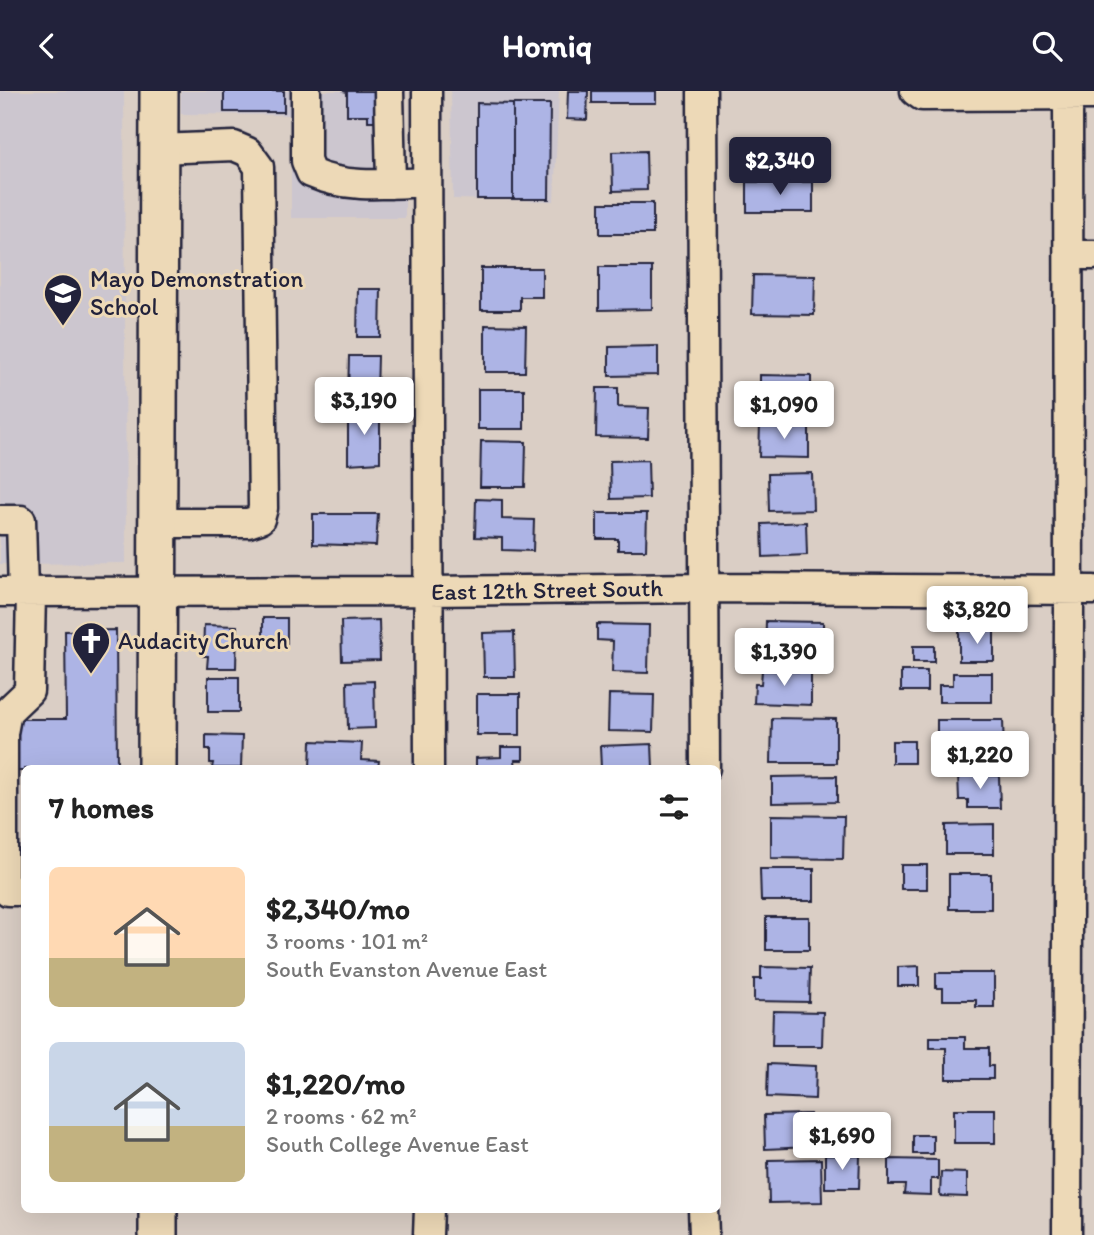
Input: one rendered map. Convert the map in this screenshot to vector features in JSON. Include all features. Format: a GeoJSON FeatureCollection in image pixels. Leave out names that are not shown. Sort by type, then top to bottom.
{"type":"FeatureCollection","features":[{"type":"Feature","properties":{"kind":"main road"},"geometry":{"type":"LineString","coordinates":[[157,765],[159,91]]}},
{"type":"Feature","properties":{"kind":"main road"},"geometry":{"type":"LineString","coordinates":[[158,1213],[159,1235]]}},
{"type":"Feature","properties":{"kind":"street"},"geometry":{"type":"LineString","coordinates":[[306,91],[306,161],[311,173],[336,181],[391,184],[427,182]]}},
{"type":"Feature","properties":{"kind":"street"},"geometry":{"type":"LineString","coordinates":[[389,91],[391,184]]}},
{"type":"Feature","properties":{"kind":"street"},"geometry":{"type":"LineString","coordinates":[[427,91],[429,765]]}},
{"type":"Feature","properties":{"kind":"street"},"geometry":{"type":"LineString","coordinates":[[702,91],[705,765]]}},
{"type":"Feature","properties":{"kind":"street"},"geometry":{"type":"LineString","coordinates":[[915,91],[922,96],[998,93],[1079,105],[1082,590],[1067,1235]]}},
{"type":"Feature","properties":{"kind":"street"},"geometry":{"type":"LineString","coordinates":[[156,523],[248,523],[260,519],[263,509],[259,167],[248,152],[234,146],[158,149]]}},
{"type":"Feature","properties":{"kind":"street"},"geometry":{"type":"LineString","coordinates":[[0,520],[21,520],[18,592],[31,680],[29,691],[4,718],[13,794],[14,841],[3,885],[8,891],[21,891]]}},
{"type":"Feature","properties":{"kind":"street","name":"East 12th Street South"},"geometry":{"type":"LineString","coordinates":[[18,592],[705,588],[1082,590]]}},
{"type":"Feature","properties":{"kind":"street"},"geometry":{"type":"LineString","coordinates":[[428,1235],[429,1213]]}},
{"type":"Feature","properties":{"kind":"street"},"geometry":{"type":"LineString","coordinates":[[703,1213],[704,1235]]}},
{"type":"Feature","properties":{"kind":"shaded area","name":"Mayo Demonstration School"},"geometry":{"type":"Polygon","coordinates":[[[0,91],[124,91],[126,563],[0,564],[0,91]]]}},
{"type":"Feature","properties":{"kind":"shaded area"},"geometry":{"type":"Polygon","coordinates":[[[181,91],[405,91],[405,218],[291,218],[291,115],[181,114],[181,91]]]}},
{"type":"Feature","properties":{"kind":"shaded area"},"geometry":{"type":"Polygon","coordinates":[[[451,91],[559,91],[554,201],[453,199],[451,91]]]}},
{"type":"Feature","properties":{"kind":"building"},"geometry":{"type":"Polygon","coordinates":[[[224,91],[284,91],[284,112],[224,112],[224,91]]]}},
{"type":"Feature","properties":{"kind":"building"},"geometry":{"type":"Polygon","coordinates":[[[343,91],[379,91],[379,121],[368,121],[368,115],[347,115],[347,92],[343,91]]]}},
{"type":"Feature","properties":{"kind":"building"},"geometry":{"type":"Polygon","coordinates":[[[568,91],[588,91],[587,120],[567,119],[568,91]]]}},
{"type":"Feature","properties":{"kind":"building"},"geometry":{"type":"Polygon","coordinates":[[[592,91],[656,91],[656,103],[592,103],[592,91]]]}},
{"type":"Feature","properties":{"kind":"building"},"geometry":{"type":"Polygon","coordinates":[[[477,103],[513,104],[513,199],[477,199],[477,103]]]}},
{"type":"Feature","properties":{"kind":"building"},"geometry":{"type":"Polygon","coordinates":[[[513,104],[550,104],[549,199],[513,199],[513,104]]]}},
{"type":"Feature","properties":{"kind":"building"},"geometry":{"type":"Polygon","coordinates":[[[646,151],[647,190],[613,191],[612,152],[646,151]]]}},
{"type":"Feature","properties":{"kind":"building"},"geometry":{"type":"Polygon","coordinates":[[[747,182],[813,182],[813,212],[747,212],[747,182]]]}},
{"type":"Feature","properties":{"kind":"building"},"geometry":{"type":"Polygon","coordinates":[[[600,203],[653,203],[653,234],[600,234],[600,203]]]}},
{"type":"Feature","properties":{"kind":"building"},"geometry":{"type":"Polygon","coordinates":[[[599,267],[652,267],[652,309],[599,310],[599,267]]]}},
{"type":"Feature","properties":{"kind":"building"},"geometry":{"type":"Polygon","coordinates":[[[481,268],[542,268],[542,297],[520,297],[520,310],[481,310],[481,268]]]}},
{"type":"Feature","properties":{"kind":"building"},"geometry":{"type":"Polygon","coordinates":[[[753,275],[815,276],[814,315],[752,314],[753,275]]]}},
{"type":"Feature","properties":{"kind":"building"},"geometry":{"type":"Polygon","coordinates":[[[358,289],[381,289],[380,337],[357,337],[358,289]]]}},
{"type":"Feature","properties":{"kind":"building"},"geometry":{"type":"Polygon","coordinates":[[[485,325],[526,326],[525,372],[485,372],[485,325]]]}},
{"type":"Feature","properties":{"kind":"building"},"geometry":{"type":"Polygon","coordinates":[[[658,346],[658,375],[609,376],[609,347],[658,346]]]}},
{"type":"Feature","properties":{"kind":"building"},"geometry":{"type":"Polygon","coordinates":[[[349,356],[378,356],[377,394],[348,396],[349,356]]]}},
{"type":"Feature","properties":{"kind":"building"},"geometry":{"type":"Polygon","coordinates":[[[760,375],[811,376],[811,409],[760,409],[760,375]]]}},
{"type":"Feature","properties":{"kind":"building"},"geometry":{"type":"Polygon","coordinates":[[[597,388],[618,388],[618,407],[649,408],[648,438],[596,437],[597,388]]]}},
{"type":"Feature","properties":{"kind":"building"},"geometry":{"type":"Polygon","coordinates":[[[478,389],[524,389],[524,429],[478,429],[478,389]]]}},
{"type":"Feature","properties":{"kind":"building"},"geometry":{"type":"Polygon","coordinates":[[[348,410],[380,410],[380,462],[348,464],[348,410]]]}},
{"type":"Feature","properties":{"kind":"building"},"geometry":{"type":"Polygon","coordinates":[[[760,424],[809,424],[809,458],[759,457],[760,424]]]}},
{"type":"Feature","properties":{"kind":"building"},"geometry":{"type":"Polygon","coordinates":[[[481,441],[526,442],[525,487],[480,487],[481,441]]]}},
{"type":"Feature","properties":{"kind":"building"},"geometry":{"type":"Polygon","coordinates":[[[648,460],[649,498],[611,499],[610,461],[648,460]]]}},
{"type":"Feature","properties":{"kind":"building"},"geometry":{"type":"Polygon","coordinates":[[[812,473],[813,510],[769,511],[768,474],[812,473]]]}},
{"type":"Feature","properties":{"kind":"building"},"geometry":{"type":"Polygon","coordinates":[[[476,499],[502,500],[502,519],[534,520],[533,551],[502,550],[502,538],[475,537],[476,499]]]}},
{"type":"Feature","properties":{"kind":"building"},"geometry":{"type":"Polygon","coordinates":[[[597,513],[647,513],[646,550],[618,550],[618,539],[597,539],[597,513]]]}},
{"type":"Feature","properties":{"kind":"building"},"geometry":{"type":"Polygon","coordinates":[[[313,514],[378,514],[376,546],[313,544],[313,514]]]}},
{"type":"Feature","properties":{"kind":"building"},"geometry":{"type":"Polygon","coordinates":[[[806,522],[807,555],[763,557],[762,524],[806,522]]]}},
{"type":"Feature","properties":{"kind":"building"},"geometry":{"type":"Polygon","coordinates":[[[263,618],[287,618],[287,643],[263,643],[263,618]]]}},
{"type":"Feature","properties":{"kind":"building"},"geometry":{"type":"Polygon","coordinates":[[[379,620],[380,660],[342,661],[341,621],[379,620]]]}},
{"type":"Feature","properties":{"kind":"building"},"geometry":{"type":"Polygon","coordinates":[[[766,621],[823,622],[823,661],[765,660],[766,621]]]}},
{"type":"Feature","properties":{"kind":"building"},"geometry":{"type":"Polygon","coordinates":[[[597,624],[649,625],[648,673],[612,672],[613,641],[597,640],[597,624]]]}},
{"type":"Feature","properties":{"kind":"building"},"geometry":{"type":"Polygon","coordinates":[[[204,625],[237,626],[236,668],[207,668],[208,656],[203,656],[204,625]]]}},
{"type":"Feature","properties":{"kind":"building","name":"Audacity Church"},"geometry":{"type":"Polygon","coordinates":[[[116,630],[117,765],[21,765],[21,771],[12,771],[11,719],[66,719],[65,631],[116,630]]]}},
{"type":"Feature","properties":{"kind":"building"},"geometry":{"type":"Polygon","coordinates":[[[994,630],[994,661],[959,661],[959,631],[994,630]]]}},
{"type":"Feature","properties":{"kind":"building"},"geometry":{"type":"Polygon","coordinates":[[[514,632],[515,677],[484,677],[483,633],[514,632]]]}},
{"type":"Feature","properties":{"kind":"building"},"geometry":{"type":"Polygon","coordinates":[[[913,646],[934,646],[934,662],[913,662],[913,646]]]}},
{"type":"Feature","properties":{"kind":"building"},"geometry":{"type":"Polygon","coordinates":[[[762,670],[811,672],[811,705],[754,703],[755,684],[761,684],[762,670]]]}},
{"type":"Feature","properties":{"kind":"building"},"geometry":{"type":"Polygon","coordinates":[[[901,671],[927,671],[927,691],[901,691],[901,671]]]}},
{"type":"Feature","properties":{"kind":"building"},"geometry":{"type":"Polygon","coordinates":[[[953,673],[992,673],[992,702],[939,702],[939,685],[953,685],[953,673]]]}},
{"type":"Feature","properties":{"kind":"building"},"geometry":{"type":"Polygon","coordinates":[[[208,677],[239,677],[239,712],[208,712],[208,677]]]}},
{"type":"Feature","properties":{"kind":"building"},"geometry":{"type":"Polygon","coordinates":[[[374,681],[375,728],[348,729],[347,682],[374,681]]]}},
{"type":"Feature","properties":{"kind":"building"},"geometry":{"type":"Polygon","coordinates":[[[477,694],[520,694],[520,735],[477,735],[477,694]]]}},
{"type":"Feature","properties":{"kind":"building"},"geometry":{"type":"Polygon","coordinates":[[[609,694],[654,695],[653,732],[608,731],[609,694]]]}},
{"type":"Feature","properties":{"kind":"building"},"geometry":{"type":"Polygon","coordinates":[[[772,718],[836,719],[836,763],[771,763],[772,718]]]}},
{"type":"Feature","properties":{"kind":"building"},"geometry":{"type":"Polygon","coordinates":[[[937,720],[1003,720],[1004,752],[947,752],[947,740],[937,740],[937,720]]]}},
{"type":"Feature","properties":{"kind":"building"},"geometry":{"type":"Polygon","coordinates":[[[206,735],[242,736],[241,765],[213,765],[210,763],[210,749],[206,749],[206,735]]]}},
{"type":"Feature","properties":{"kind":"building"},"geometry":{"type":"Polygon","coordinates":[[[311,741],[362,743],[361,760],[379,761],[378,765],[310,765],[311,741]]]}},
{"type":"Feature","properties":{"kind":"building"},"geometry":{"type":"Polygon","coordinates":[[[892,741],[914,741],[914,763],[892,763],[892,741]]]}},
{"type":"Feature","properties":{"kind":"building"},"geometry":{"type":"Polygon","coordinates":[[[652,744],[653,765],[601,765],[600,746],[652,744]]]}},
{"type":"Feature","properties":{"kind":"building"},"geometry":{"type":"Polygon","coordinates":[[[501,747],[523,747],[523,760],[515,760],[516,765],[476,765],[476,758],[501,757],[501,747]]]}},
{"type":"Feature","properties":{"kind":"building"},"geometry":{"type":"Polygon","coordinates":[[[958,773],[999,776],[1000,808],[968,808],[968,800],[959,800],[958,773]]]}},
{"type":"Feature","properties":{"kind":"building"},"geometry":{"type":"Polygon","coordinates":[[[837,776],[837,802],[772,803],[772,777],[837,776]]]}},
{"type":"Feature","properties":{"kind":"building"},"geometry":{"type":"Polygon","coordinates":[[[771,815],[844,816],[843,859],[771,858],[771,815]]]}},
{"type":"Feature","properties":{"kind":"building"},"geometry":{"type":"Polygon","coordinates":[[[994,824],[994,854],[946,854],[946,825],[994,824]]]}},
{"type":"Feature","properties":{"kind":"building"},"geometry":{"type":"Polygon","coordinates":[[[901,865],[927,865],[927,889],[901,889],[901,865]]]}},
{"type":"Feature","properties":{"kind":"building"},"geometry":{"type":"Polygon","coordinates":[[[760,869],[814,869],[814,901],[761,901],[760,869]]]}},
{"type":"Feature","properties":{"kind":"building"},"geometry":{"type":"Polygon","coordinates":[[[949,874],[991,874],[991,909],[949,909],[949,874]]]}},
{"type":"Feature","properties":{"kind":"building"},"geometry":{"type":"Polygon","coordinates":[[[766,917],[809,917],[809,950],[766,950],[766,917]]]}},
{"type":"Feature","properties":{"kind":"building"},"geometry":{"type":"Polygon","coordinates":[[[919,966],[919,986],[898,986],[898,967],[919,966]]]}},
{"type":"Feature","properties":{"kind":"building"},"geometry":{"type":"Polygon","coordinates":[[[761,967],[810,968],[809,1002],[754,1001],[754,979],[761,979],[761,967]]]}},
{"type":"Feature","properties":{"kind":"building"},"geometry":{"type":"Polygon","coordinates":[[[936,973],[994,973],[994,1007],[976,1007],[976,1000],[943,1000],[943,988],[936,988],[936,973]]]}},
{"type":"Feature","properties":{"kind":"building"},"geometry":{"type":"Polygon","coordinates":[[[773,1011],[823,1012],[822,1046],[772,1046],[773,1011]]]}},
{"type":"Feature","properties":{"kind":"building"},"geometry":{"type":"Polygon","coordinates":[[[930,1037],[965,1037],[965,1048],[989,1048],[989,1066],[993,1066],[993,1079],[946,1079],[946,1048],[930,1048],[930,1037]]]}},
{"type":"Feature","properties":{"kind":"building"},"geometry":{"type":"Polygon","coordinates":[[[768,1064],[816,1066],[815,1099],[767,1097],[768,1064]]]}},
{"type":"Feature","properties":{"kind":"building"},"geometry":{"type":"Polygon","coordinates":[[[954,1109],[995,1109],[995,1143],[954,1143],[954,1109]]]}},
{"type":"Feature","properties":{"kind":"building"},"geometry":{"type":"Polygon","coordinates":[[[810,1114],[811,1147],[765,1149],[764,1115],[810,1114]]]}},
{"type":"Feature","properties":{"kind":"building"},"geometry":{"type":"Polygon","coordinates":[[[913,1135],[933,1135],[933,1154],[913,1154],[913,1135]]]}},
{"type":"Feature","properties":{"kind":"building"},"geometry":{"type":"Polygon","coordinates":[[[825,1155],[860,1156],[859,1188],[825,1188],[825,1155]]]}},
{"type":"Feature","properties":{"kind":"building"},"geometry":{"type":"Polygon","coordinates":[[[821,1159],[822,1202],[769,1203],[768,1160],[821,1159]]]}},
{"type":"Feature","properties":{"kind":"building"},"geometry":{"type":"Polygon","coordinates":[[[889,1159],[938,1160],[938,1179],[931,1179],[931,1195],[904,1194],[905,1185],[889,1185],[889,1159]]]}},
{"type":"Feature","properties":{"kind":"building"},"geometry":{"type":"Polygon","coordinates":[[[941,1172],[967,1173],[967,1197],[940,1196],[941,1172]]]}},
{"type":"Feature","properties":{"kind":"place","name":"Mayo Demonstration School"},"geometry":{"type":"Point","coordinates":[63,327]}},
{"type":"Feature","properties":{"kind":"place","name":"Audacity Church"},"geometry":{"type":"Point","coordinates":[91,675]}}]}
